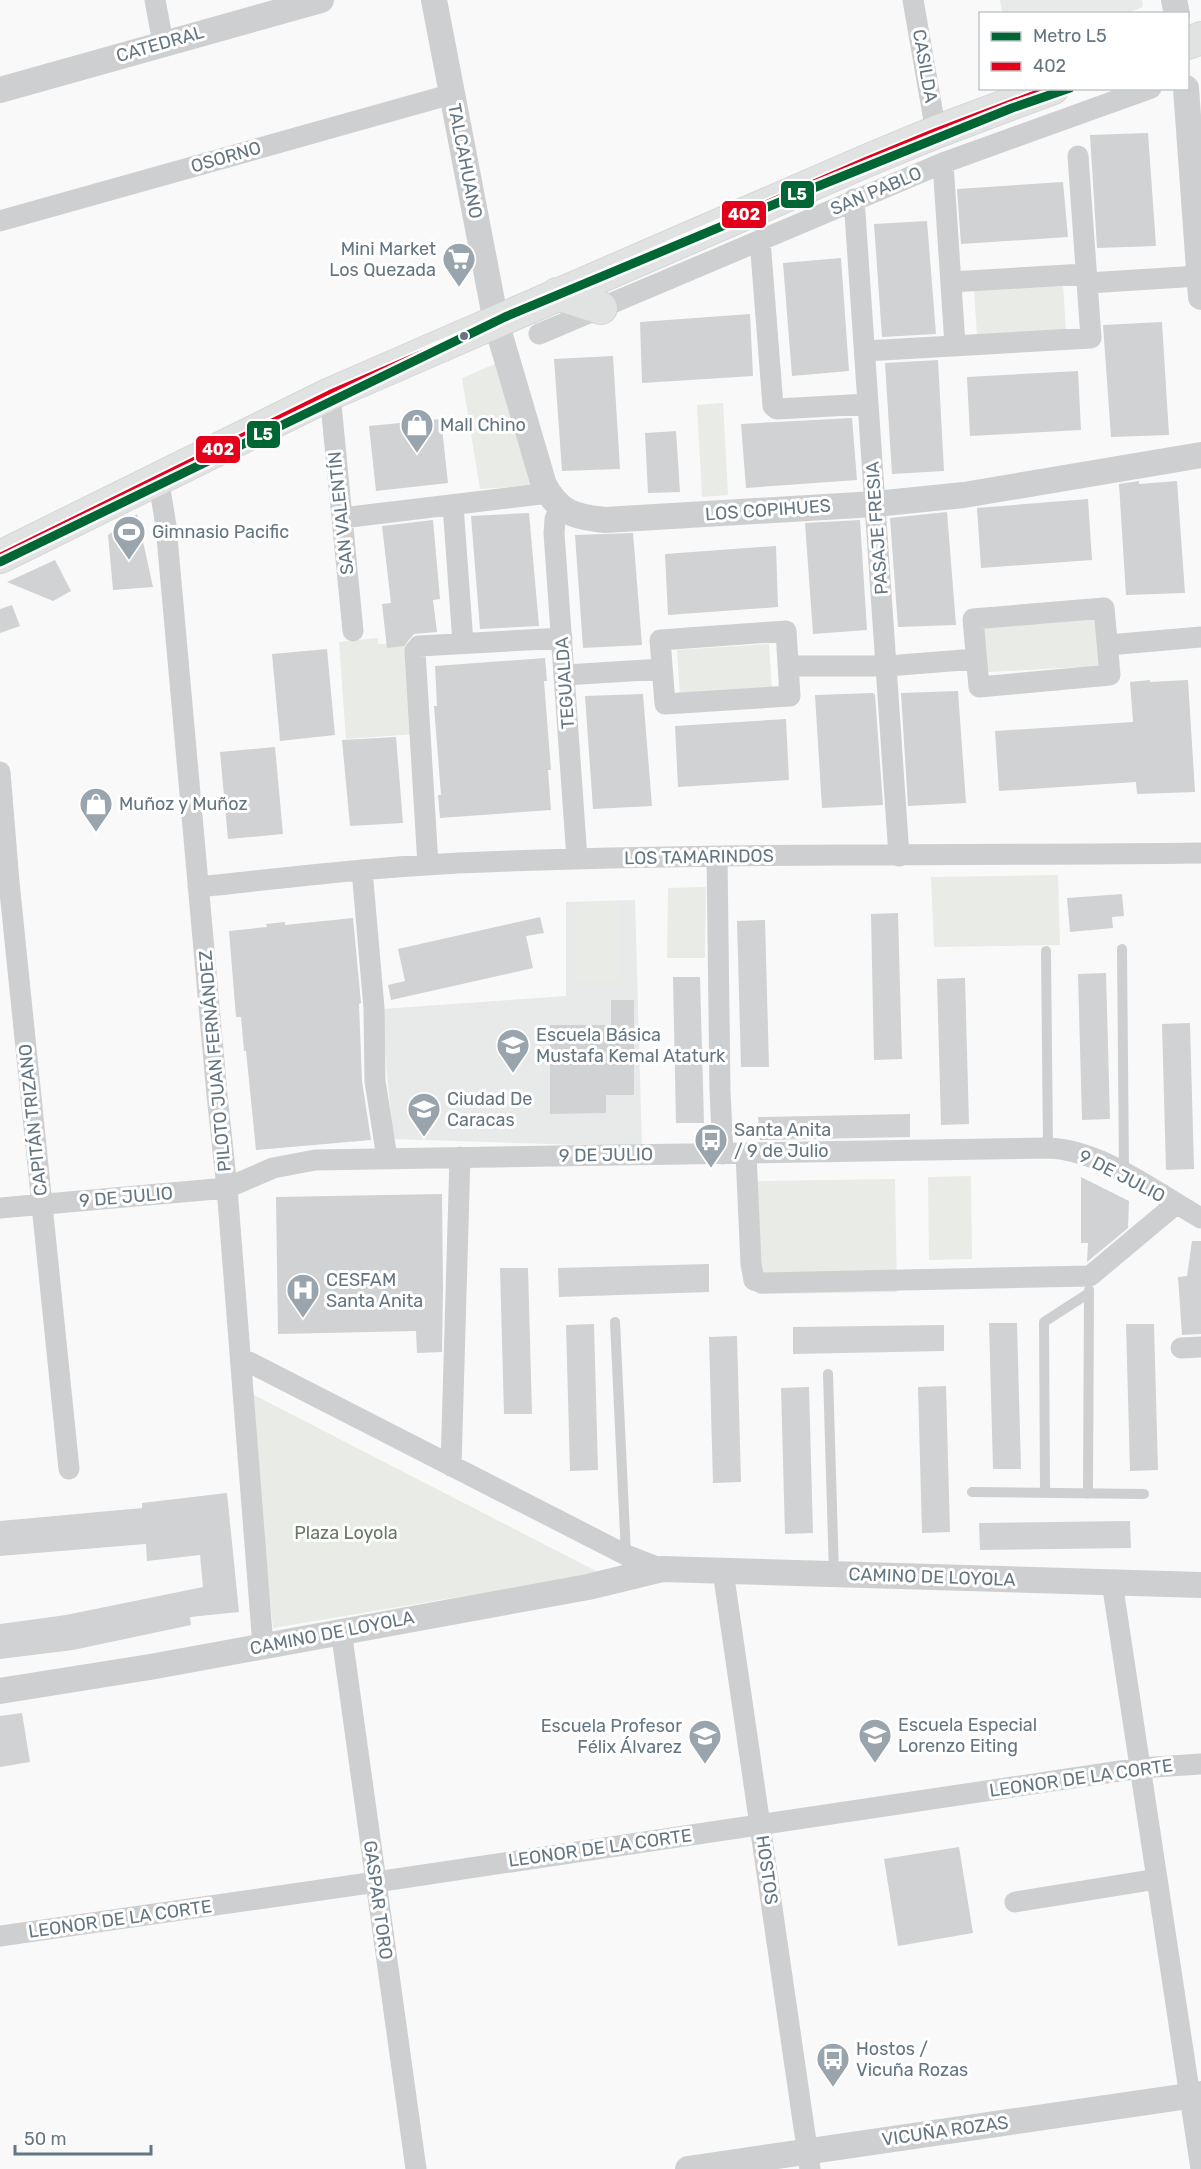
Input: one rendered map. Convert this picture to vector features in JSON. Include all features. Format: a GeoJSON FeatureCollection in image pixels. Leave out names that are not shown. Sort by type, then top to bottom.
{"type":"FeatureCollection","features":[{"type":"Feature","properties":{"kind":"main road","name":"SAN PABLO"},"geometry":{"type":"LineString","coordinates":[[0,557],[330,394],[936,132],[1048,90]]}},
{"type":"Feature","properties":{"kind":"main road"},"geometry":{"type":"LineString","coordinates":[[557,294],[601,308]]}},
{"type":"Feature","properties":{"kind":"street"},"geometry":{"type":"LineString","coordinates":[[155,0],[163,43]]}},
{"type":"Feature","properties":{"kind":"street","name":"CATEDRAL"},"geometry":{"type":"LineString","coordinates":[[0,90],[321,0]]}},
{"type":"Feature","properties":{"kind":"street","name":"TALCAHUANO"},"geometry":{"type":"LineString","coordinates":[[434,0],[496,322]]}},
{"type":"Feature","properties":{"kind":"street","name":"CASILDA"},"geometry":{"type":"LineString","coordinates":[[916,1],[936,132]]}},
{"type":"Feature","properties":{"kind":"street","name":"SAN PABLO"},"geometry":{"type":"LineString","coordinates":[[539,334],[942,163],[1145,90]]}},
{"type":"Feature","properties":{"kind":"street"},"geometry":{"type":"LineString","coordinates":[[951,282],[1087,279],[1201,283],[1197,191],[1186,90]]}},
{"type":"Feature","properties":{"kind":"street","name":"OSORNO"},"geometry":{"type":"LineString","coordinates":[[0,221],[452,94]]}},
{"type":"Feature","properties":{"kind":"street"},"geometry":{"type":"LineString","coordinates":[[865,351],[1091,338],[1078,156]]}},
{"type":"Feature","properties":{"kind":"street"},"geometry":{"type":"LineString","coordinates":[[942,163],[955,345]]}},
{"type":"Feature","properties":{"kind":"street","name":"PASAJE FRESIA"},"geometry":{"type":"LineString","coordinates":[[854,199],[899,856]]}},
{"type":"Feature","properties":{"kind":"street"},"geometry":{"type":"LineString","coordinates":[[760,240],[773,405],[777,409],[868,404]]}},
{"type":"Feature","properties":{"kind":"street"},"geometry":{"type":"LineString","coordinates":[[496,322],[544,485],[554,500]]}},
{"type":"Feature","properties":{"kind":"street","name":"SAN VALENTÍN"},"geometry":{"type":"LineString","coordinates":[[330,394],[353,631]]}},
{"type":"Feature","properties":{"kind":"street","name":"LOS COPIHUES"},"geometry":{"type":"LineString","coordinates":[[342,518],[453,505],[554,500],[576,515],[606,520],[875,504],[964,495],[1201,455]]}},
{"type":"Feature","properties":{"kind":"street","name":"PILOTO JUAN FERNÁNDEZ"},"geometry":{"type":"LineString","coordinates":[[158,477],[167,537],[227,1188],[263,1646]]}},
{"type":"Feature","properties":{"kind":"street","name":"TEGUALDA"},"geometry":{"type":"LineString","coordinates":[[554,500],[554,533],[577,859]]}},
{"type":"Feature","properties":{"kind":"street"},"geometry":{"type":"LineString","coordinates":[[453,505],[463,643]]}},
{"type":"Feature","properties":{"kind":"street"},"geometry":{"type":"LineString","coordinates":[[1104,608],[1110,675],[978,687],[976,659],[973,619],[1104,608]]}},
{"type":"Feature","properties":{"kind":"street"},"geometry":{"type":"LineString","coordinates":[[786,631],[788,666],[790,696],[665,704],[660,640],[786,631]]}},
{"type":"Feature","properties":{"kind":"street"},"geometry":{"type":"LineString","coordinates":[[1108,645],[1201,637]]}},
{"type":"Feature","properties":{"kind":"street"},"geometry":{"type":"LineString","coordinates":[[428,865],[415,651],[419,646],[562,638]]}},
{"type":"Feature","properties":{"kind":"street"},"geometry":{"type":"LineString","coordinates":[[788,666],[887,666],[976,659]]}},
{"type":"Feature","properties":{"kind":"street"},"geometry":{"type":"LineString","coordinates":[[565,675],[662,669]]}},
{"type":"Feature","properties":{"kind":"street","name":"CAPITÁN TRIZANO"},"geometry":{"type":"LineString","coordinates":[[0,772],[9,882],[69,1469]]}},
{"type":"Feature","properties":{"kind":"street","name":"LOS TAMARINDOS"},"geometry":{"type":"LineString","coordinates":[[198,887],[428,865],[577,859],[1201,853]]}},
{"type":"Feature","properties":{"kind":"street"},"geometry":{"type":"LineString","coordinates":[[717,856],[723,1154]]}},
{"type":"Feature","properties":{"kind":"street"},"geometry":{"type":"LineString","coordinates":[[362,870],[374,1008],[375,1081],[387,1158]]}},
{"type":"Feature","properties":{"kind":"street","name":"9 DE JULIO"},"geometry":{"type":"LineString","coordinates":[[0,1208],[227,1188],[257,1173],[315,1160],[1048,1148],[1079,1152],[1124,1173],[1201,1218]]}},
{"type":"Feature","properties":{"kind":"street"},"geometry":{"type":"LineString","coordinates":[[746,1154],[751,1264],[754,1280],[762,1283],[1090,1284],[1176,1203]]}},
{"type":"Feature","properties":{"kind":"street"},"geometry":{"type":"LineString","coordinates":[[451,1466],[460,1157]]}},
{"type":"Feature","properties":{"kind":"street","name":"CAMINO DE LOYOLA"},"geometry":{"type":"LineString","coordinates":[[241,1358],[626,1555],[662,1569]]}},
{"type":"Feature","properties":{"kind":"street","name":"CAMINO DE LOYOLA"},"geometry":{"type":"LineString","coordinates":[[0,1691],[150,1667],[341,1630],[588,1587],[662,1569],[1201,1585]]}},
{"type":"Feature","properties":{"kind":"street","name":"HOSTOS"},"geometry":{"type":"LineString","coordinates":[[723,1571],[809,2160]]}},
{"type":"Feature","properties":{"kind":"street"},"geometry":{"type":"LineString","coordinates":[[1112,1582],[1157,1879],[1196,2094],[1201,2169]]}},
{"type":"Feature","properties":{"kind":"street","name":"GASPAR TORO"},"geometry":{"type":"LineString","coordinates":[[341,1630],[416,2169]]}},
{"type":"Feature","properties":{"kind":"street","name":"LEONOR DE LA CORTE"},"geometry":{"type":"LineString","coordinates":[[0,1936],[1140,1768],[1201,1764]]}},
{"type":"Feature","properties":{"kind":"street"},"geometry":{"type":"LineString","coordinates":[[1015,1902],[1157,1879]]}},
{"type":"Feature","properties":{"kind":"street","name":"VICUÑA ROZAS"},"geometry":{"type":"LineString","coordinates":[[688,2169],[809,2160],[1196,2094]]}},
{"type":"Feature","properties":{"kind":"lane"},"geometry":{"type":"LineString","coordinates":[[1122,949],[1124,1173]]}},
{"type":"Feature","properties":{"kind":"lane"},"geometry":{"type":"LineString","coordinates":[[1046,951],[1048,1148]]}},
{"type":"Feature","properties":{"kind":"lane"},"geometry":{"type":"LineString","coordinates":[[1045,1493],[1044,1322],[1090,1284]]}},
{"type":"Feature","properties":{"kind":"lane"},"geometry":{"type":"LineString","coordinates":[[1088,1494],[1090,1284]]}},
{"type":"Feature","properties":{"kind":"lane"},"geometry":{"type":"LineString","coordinates":[[615,1322],[626,1555]]}},
{"type":"Feature","properties":{"kind":"lane"},"geometry":{"type":"LineString","coordinates":[[828,1374],[834,1574]]}},
{"type":"Feature","properties":{"kind":"lane"},"geometry":{"type":"LineString","coordinates":[[972,1492],[1143,1494]]}},
{"type":"Feature","properties":{"kind":"shaded area"},"geometry":{"type":"Polygon","coordinates":[[[1000,0],[1142,0],[1143,7],[1129,12],[1002,12],[1000,0]]]}},
{"type":"Feature","properties":{"kind":"shaded area","name":"Escuela Básica Mustafa Kemal Ataturk"},"geometry":{"type":"Polygon","coordinates":[[[635,900],[642,1147],[393,1139],[381,1009],[566,996],[566,902],[635,900]]]}},
{"type":"Feature","properties":{"kind":"green space"},"geometry":{"type":"Polygon","coordinates":[[[1063,284],[1066,330],[977,336],[974,290],[1063,284]]]}},
{"type":"Feature","properties":{"kind":"green space"},"geometry":{"type":"Polygon","coordinates":[[[495,364],[534,486],[480,489],[462,378],[495,364]]]}},
{"type":"Feature","properties":{"kind":"green space"},"geometry":{"type":"Polygon","coordinates":[[[723,403],[728,495],[702,497],[697,405],[723,403]]]}},
{"type":"Feature","properties":{"kind":"green space"},"geometry":{"type":"Polygon","coordinates":[[[1097,606],[1099,666],[989,672],[985,666],[981,620],[1097,606]]]}},
{"type":"Feature","properties":{"kind":"green space"},"geometry":{"type":"Polygon","coordinates":[[[378,638],[378,644],[409,643],[415,734],[346,739],[339,642],[378,638]]]}},
{"type":"Feature","properties":{"kind":"green space"},"geometry":{"type":"Polygon","coordinates":[[[769,644],[772,690],[680,696],[677,650],[769,644]]]}},
{"type":"Feature","properties":{"kind":"green space"},"geometry":{"type":"Polygon","coordinates":[[[1058,875],[1060,945],[934,947],[931,877],[1058,875]]]}},
{"type":"Feature","properties":{"kind":"green space"},"geometry":{"type":"Polygon","coordinates":[[[706,887],[705,958],[667,958],[668,888],[706,887]]]}},
{"type":"Feature","properties":{"kind":"green space"},"geometry":{"type":"Polygon","coordinates":[[[575,902],[618,902],[618,982],[575,982],[575,902]]]}},
{"type":"Feature","properties":{"kind":"green space"},"geometry":{"type":"Polygon","coordinates":[[[971,1176],[972,1259],[929,1260],[928,1177],[971,1176]]]}},
{"type":"Feature","properties":{"kind":"green space"},"geometry":{"type":"Polygon","coordinates":[[[895,1179],[897,1292],[757,1294],[754,1181],[895,1179]]]}},
{"type":"Feature","properties":{"kind":"green space","name":"Plaza Loyola"},"geometry":{"type":"Polygon","coordinates":[[[248,1392],[600,1573],[273,1628],[248,1392]]]}},
{"type":"Feature","properties":{"kind":"building"},"geometry":{"type":"Polygon","coordinates":[[[1148,133],[1156,246],[1097,248],[1090,135],[1148,133]]]}},
{"type":"Feature","properties":{"kind":"building"},"geometry":{"type":"Polygon","coordinates":[[[1063,182],[1068,237],[961,244],[957,189],[1063,182]]]}},
{"type":"Feature","properties":{"kind":"building"},"geometry":{"type":"Polygon","coordinates":[[[927,221],[936,334],[882,337],[874,224],[927,221]]]}},
{"type":"Feature","properties":{"kind":"building"},"geometry":{"type":"Polygon","coordinates":[[[841,258],[849,371],[792,376],[783,263],[841,258]]]}},
{"type":"Feature","properties":{"kind":"building"},"geometry":{"type":"Polygon","coordinates":[[[750,314],[753,376],[642,383],[640,322],[750,314]]]}},
{"type":"Feature","properties":{"kind":"building"},"geometry":{"type":"Polygon","coordinates":[[[1162,322],[1169,435],[1111,437],[1103,325],[1162,322]]]}},
{"type":"Feature","properties":{"kind":"building"},"geometry":{"type":"Polygon","coordinates":[[[613,356],[620,469],[562,471],[554,359],[613,356]]]}},
{"type":"Feature","properties":{"kind":"building"},"geometry":{"type":"Polygon","coordinates":[[[938,360],[944,471],[892,474],[885,363],[938,360]]]}},
{"type":"Feature","properties":{"kind":"building"},"geometry":{"type":"Polygon","coordinates":[[[1078,371],[1081,430],[970,436],[967,377],[1078,371]]]}},
{"type":"Feature","properties":{"kind":"building"},"geometry":{"type":"Polygon","coordinates":[[[852,418],[857,480],[746,488],[741,424],[852,418]]]}},
{"type":"Feature","properties":{"kind":"building"},"geometry":{"type":"Polygon","coordinates":[[[441,419],[448,483],[376,491],[369,426],[441,419]]]}},
{"type":"Feature","properties":{"kind":"building"},"geometry":{"type":"Polygon","coordinates":[[[676,431],[680,492],[648,493],[645,433],[676,431]]]}},
{"type":"Feature","properties":{"kind":"building"},"geometry":{"type":"Polygon","coordinates":[[[1139,481],[1139,484],[1177,481],[1185,593],[1126,595],[1119,484],[1139,481]]]}},
{"type":"Feature","properties":{"kind":"building"},"geometry":{"type":"Polygon","coordinates":[[[1088,499],[1092,560],[981,568],[977,508],[1088,499]]]}},
{"type":"Feature","properties":{"kind":"building"},"geometry":{"type":"Polygon","coordinates":[[[947,512],[956,625],[898,627],[890,518],[947,512]]]}},
{"type":"Feature","properties":{"kind":"building"},"geometry":{"type":"Polygon","coordinates":[[[529,513],[539,626],[480,629],[471,516],[529,513]]]}},
{"type":"Feature","properties":{"kind":"building","name":"Gimnasio Pacific"},"geometry":{"type":"Polygon","coordinates":[[[137,514],[153,587],[113,590],[108,535],[137,514]]]}},
{"type":"Feature","properties":{"kind":"building"},"geometry":{"type":"Polygon","coordinates":[[[433,520],[440,599],[433,600],[437,632],[414,634],[404,646],[387,648],[382,604],[391,603],[382,526],[433,520]]]}},
{"type":"Feature","properties":{"kind":"building"},"geometry":{"type":"Polygon","coordinates":[[[860,520],[867,630],[813,634],[805,523],[860,520]]]}},
{"type":"Feature","properties":{"kind":"building"},"geometry":{"type":"Polygon","coordinates":[[[633,533],[642,645],[583,648],[575,535],[633,533]]]}},
{"type":"Feature","properties":{"kind":"building"},"geometry":{"type":"Polygon","coordinates":[[[776,546],[778,607],[668,615],[665,554],[776,546]]]}},
{"type":"Feature","properties":{"kind":"building"},"geometry":{"type":"Polygon","coordinates":[[[55,560],[71,591],[53,601],[7,582],[55,560]]]}},
{"type":"Feature","properties":{"kind":"building"},"geometry":{"type":"Polygon","coordinates":[[[12,605],[20,626],[0,633],[0,609],[12,605]]]}},
{"type":"Feature","properties":{"kind":"building"},"geometry":{"type":"Polygon","coordinates":[[[327,649],[335,735],[280,741],[272,654],[327,649]]]}},
{"type":"Feature","properties":{"kind":"building"},"geometry":{"type":"Polygon","coordinates":[[[545,658],[547,681],[544,681],[551,770],[548,770],[551,810],[440,818],[438,795],[441,795],[434,706],[437,706],[435,666],[545,658]]]}},
{"type":"Feature","properties":{"kind":"building"},"geometry":{"type":"Polygon","coordinates":[[[1150,680],[1150,682],[1188,680],[1195,792],[1137,794],[1136,782],[999,791],[995,731],[1133,722],[1130,682],[1150,680]]]}},
{"type":"Feature","properties":{"kind":"building"},"geometry":{"type":"Polygon","coordinates":[[[958,691],[966,803],[908,806],[901,693],[958,691]]]}},
{"type":"Feature","properties":{"kind":"building"},"geometry":{"type":"Polygon","coordinates":[[[873,693],[875,695],[883,805],[822,808],[815,695],[873,693]]]}},
{"type":"Feature","properties":{"kind":"building"},"geometry":{"type":"Polygon","coordinates":[[[643,694],[652,806],[593,809],[585,696],[643,694]]]}},
{"type":"Feature","properties":{"kind":"building"},"geometry":{"type":"Polygon","coordinates":[[[786,719],[789,780],[678,787],[675,726],[786,719]]]}},
{"type":"Feature","properties":{"kind":"building"},"geometry":{"type":"Polygon","coordinates":[[[396,737],[403,823],[350,826],[342,740],[396,737]]]}},
{"type":"Feature","properties":{"kind":"building"},"geometry":{"type":"Polygon","coordinates":[[[275,747],[283,834],[228,839],[220,752],[275,747]]]}},
{"type":"Feature","properties":{"kind":"building"},"geometry":{"type":"Polygon","coordinates":[[[1122,894],[1124,916],[1112,917],[1113,928],[1070,932],[1067,898],[1122,894]]]}},
{"type":"Feature","properties":{"kind":"building"},"geometry":{"type":"Polygon","coordinates":[[[898,913],[902,1059],[874,1060],[871,914],[898,913]]]}},
{"type":"Feature","properties":{"kind":"building"},"geometry":{"type":"Polygon","coordinates":[[[540,917],[544,933],[526,936],[533,968],[391,1000],[388,985],[405,981],[398,949],[540,917]]]}},
{"type":"Feature","properties":{"kind":"building"},"geometry":{"type":"Polygon","coordinates":[[[353,918],[361,1003],[359,1004],[362,1081],[371,1140],[256,1150],[241,1017],[236,1017],[229,931],[267,927],[266,924],[285,922],[285,925],[353,918]]]}},
{"type":"Feature","properties":{"kind":"building"},"geometry":{"type":"Polygon","coordinates":[[[765,920],[769,1067],[741,1067],[737,921],[765,920]]]}},
{"type":"Feature","properties":{"kind":"building"},"geometry":{"type":"Polygon","coordinates":[[[1106,973],[1110,1119],[1082,1120],[1078,974],[1106,973]]]}},
{"type":"Feature","properties":{"kind":"building"},"geometry":{"type":"Polygon","coordinates":[[[673,977],[700,977],[704,1123],[676,1123],[673,977]]]}},
{"type":"Feature","properties":{"kind":"building"},"geometry":{"type":"Polygon","coordinates":[[[965,978],[969,1124],[941,1125],[937,979],[965,978]]]}},
{"type":"Feature","properties":{"kind":"building"},"geometry":{"type":"Polygon","coordinates":[[[611,1000],[634,1000],[634,1095],[606,1095],[606,1113],[550,1114],[550,1025],[611,1025],[611,1000]]]}},
{"type":"Feature","properties":{"kind":"building"},"geometry":{"type":"Polygon","coordinates":[[[1190,1023],[1194,1169],[1166,1170],[1162,1024],[1190,1023]]]}},
{"type":"Feature","properties":{"kind":"building"},"geometry":{"type":"Polygon","coordinates":[[[910,1114],[910,1137],[760,1140],[758,1117],[910,1114]]]}},
{"type":"Feature","properties":{"kind":"building"},"geometry":{"type":"Polygon","coordinates":[[[1081,1177],[1129,1201],[1128,1228],[1087,1262],[1088,1243],[1081,1243],[1081,1177]]]}},
{"type":"Feature","properties":{"kind":"building"},"geometry":{"type":"Polygon","coordinates":[[[442,1194],[442,1352],[417,1353],[416,1331],[278,1334],[276,1197],[442,1194]]]}},
{"type":"Feature","properties":{"kind":"building"},"geometry":{"type":"Polygon","coordinates":[[[1192,1241],[1201,1241],[1201,1334],[1182,1335],[1178,1277],[1187,1276],[1192,1241]]]}},
{"type":"Feature","properties":{"kind":"building"},"geometry":{"type":"Polygon","coordinates":[[[709,1264],[709,1292],[559,1297],[558,1268],[709,1264]]]}},
{"type":"Feature","properties":{"kind":"building"},"geometry":{"type":"Polygon","coordinates":[[[500,1268],[528,1268],[532,1414],[504,1414],[500,1268]]]}},
{"type":"Feature","properties":{"kind":"building"},"geometry":{"type":"Polygon","coordinates":[[[989,1323],[1017,1323],[1021,1469],[993,1469],[989,1323]]]}},
{"type":"Feature","properties":{"kind":"building"},"geometry":{"type":"Polygon","coordinates":[[[594,1324],[598,1470],[570,1471],[566,1325],[594,1324]]]}},
{"type":"Feature","properties":{"kind":"building"},"geometry":{"type":"Polygon","coordinates":[[[1126,1324],[1154,1324],[1158,1470],[1130,1471],[1126,1324]]]}},
{"type":"Feature","properties":{"kind":"building"},"geometry":{"type":"Polygon","coordinates":[[[944,1325],[944,1351],[793,1354],[793,1327],[944,1325]]]}},
{"type":"Feature","properties":{"kind":"building"},"geometry":{"type":"Polygon","coordinates":[[[737,1336],[741,1482],[713,1483],[709,1337],[737,1336]]]}},
{"type":"Feature","properties":{"kind":"building"},"geometry":{"type":"Polygon","coordinates":[[[946,1386],[950,1532],[922,1533],[918,1387],[946,1386]]]}},
{"type":"Feature","properties":{"kind":"building"},"geometry":{"type":"Polygon","coordinates":[[[809,1387],[813,1533],[785,1534],[781,1388],[809,1387]]]}},
{"type":"Feature","properties":{"kind":"building"},"geometry":{"type":"Polygon","coordinates":[[[227,1493],[239,1612],[190,1617],[191,1625],[73,1650],[0,1659],[0,1624],[66,1615],[203,1587],[200,1555],[147,1561],[146,1544],[0,1556],[0,1521],[142,1508],[142,1503],[227,1493]]]}},
{"type":"Feature","properties":{"kind":"building"},"geometry":{"type":"Polygon","coordinates":[[[1130,1521],[1131,1548],[980,1550],[979,1523],[1130,1521]]]}},
{"type":"Feature","properties":{"kind":"building"},"geometry":{"type":"Polygon","coordinates":[[[22,1713],[30,1762],[0,1767],[0,1716],[22,1713]]]}},
{"type":"Feature","properties":{"kind":"building"},"geometry":{"type":"Polygon","coordinates":[[[959,1847],[973,1933],[898,1946],[884,1859],[959,1847]]]}},
{"type":"Feature","properties":{"kind":"metro line","name":"L5"},"geometry":{"type":"LineString","coordinates":[[0,562],[505,317],[811,189],[1012,108],[1064,90]]}},
{"type":"Feature","properties":{"kind":"transit line","name":"402"},"geometry":{"type":"LineString","coordinates":[[0,557],[330,394],[866,161],[1047,90]]}},
{"type":"Feature","properties":{"kind":"place","name":"Mini Market Los Quezada"},"geometry":{"type":"Point","coordinates":[459,288]}},
{"type":"Feature","properties":{"kind":"place","name":"Mall Chino"},"geometry":{"type":"Point","coordinates":[417,454]}},
{"type":"Feature","properties":{"kind":"place","name":"Gimnasio Pacific"},"geometry":{"type":"Point","coordinates":[129,561]}},
{"type":"Feature","properties":{"kind":"place","name":"Muñoz y Muñoz"},"geometry":{"type":"Point","coordinates":[96,833]}},
{"type":"Feature","properties":{"kind":"place","name":"Escuela Básica Mustafa Kemal Ataturk"},"geometry":{"type":"Point","coordinates":[513,1074]}},
{"type":"Feature","properties":{"kind":"place","name":"Ciudad De Caracas"},"geometry":{"type":"Point","coordinates":[424,1138]}},
{"type":"Feature","properties":{"kind":"place","name":"Santa Anita / 9 de Julio"},"geometry":{"type":"Point","coordinates":[711,1169]}},
{"type":"Feature","properties":{"kind":"place","name":"CESFAM Santa Anita"},"geometry":{"type":"Point","coordinates":[303,1319]}},
{"type":"Feature","properties":{"kind":"place","name":"Escuela Especial Lorenzo Eiting"},"geometry":{"type":"Point","coordinates":[875,1764]}},
{"type":"Feature","properties":{"kind":"place","name":"Escuela Profesor Félix Álvarez"},"geometry":{"type":"Point","coordinates":[705,1765]}},
{"type":"Feature","properties":{"kind":"place","name":"Hostos / Vicuña Rozas"},"geometry":{"type":"Point","coordinates":[833,2088]}}]}
